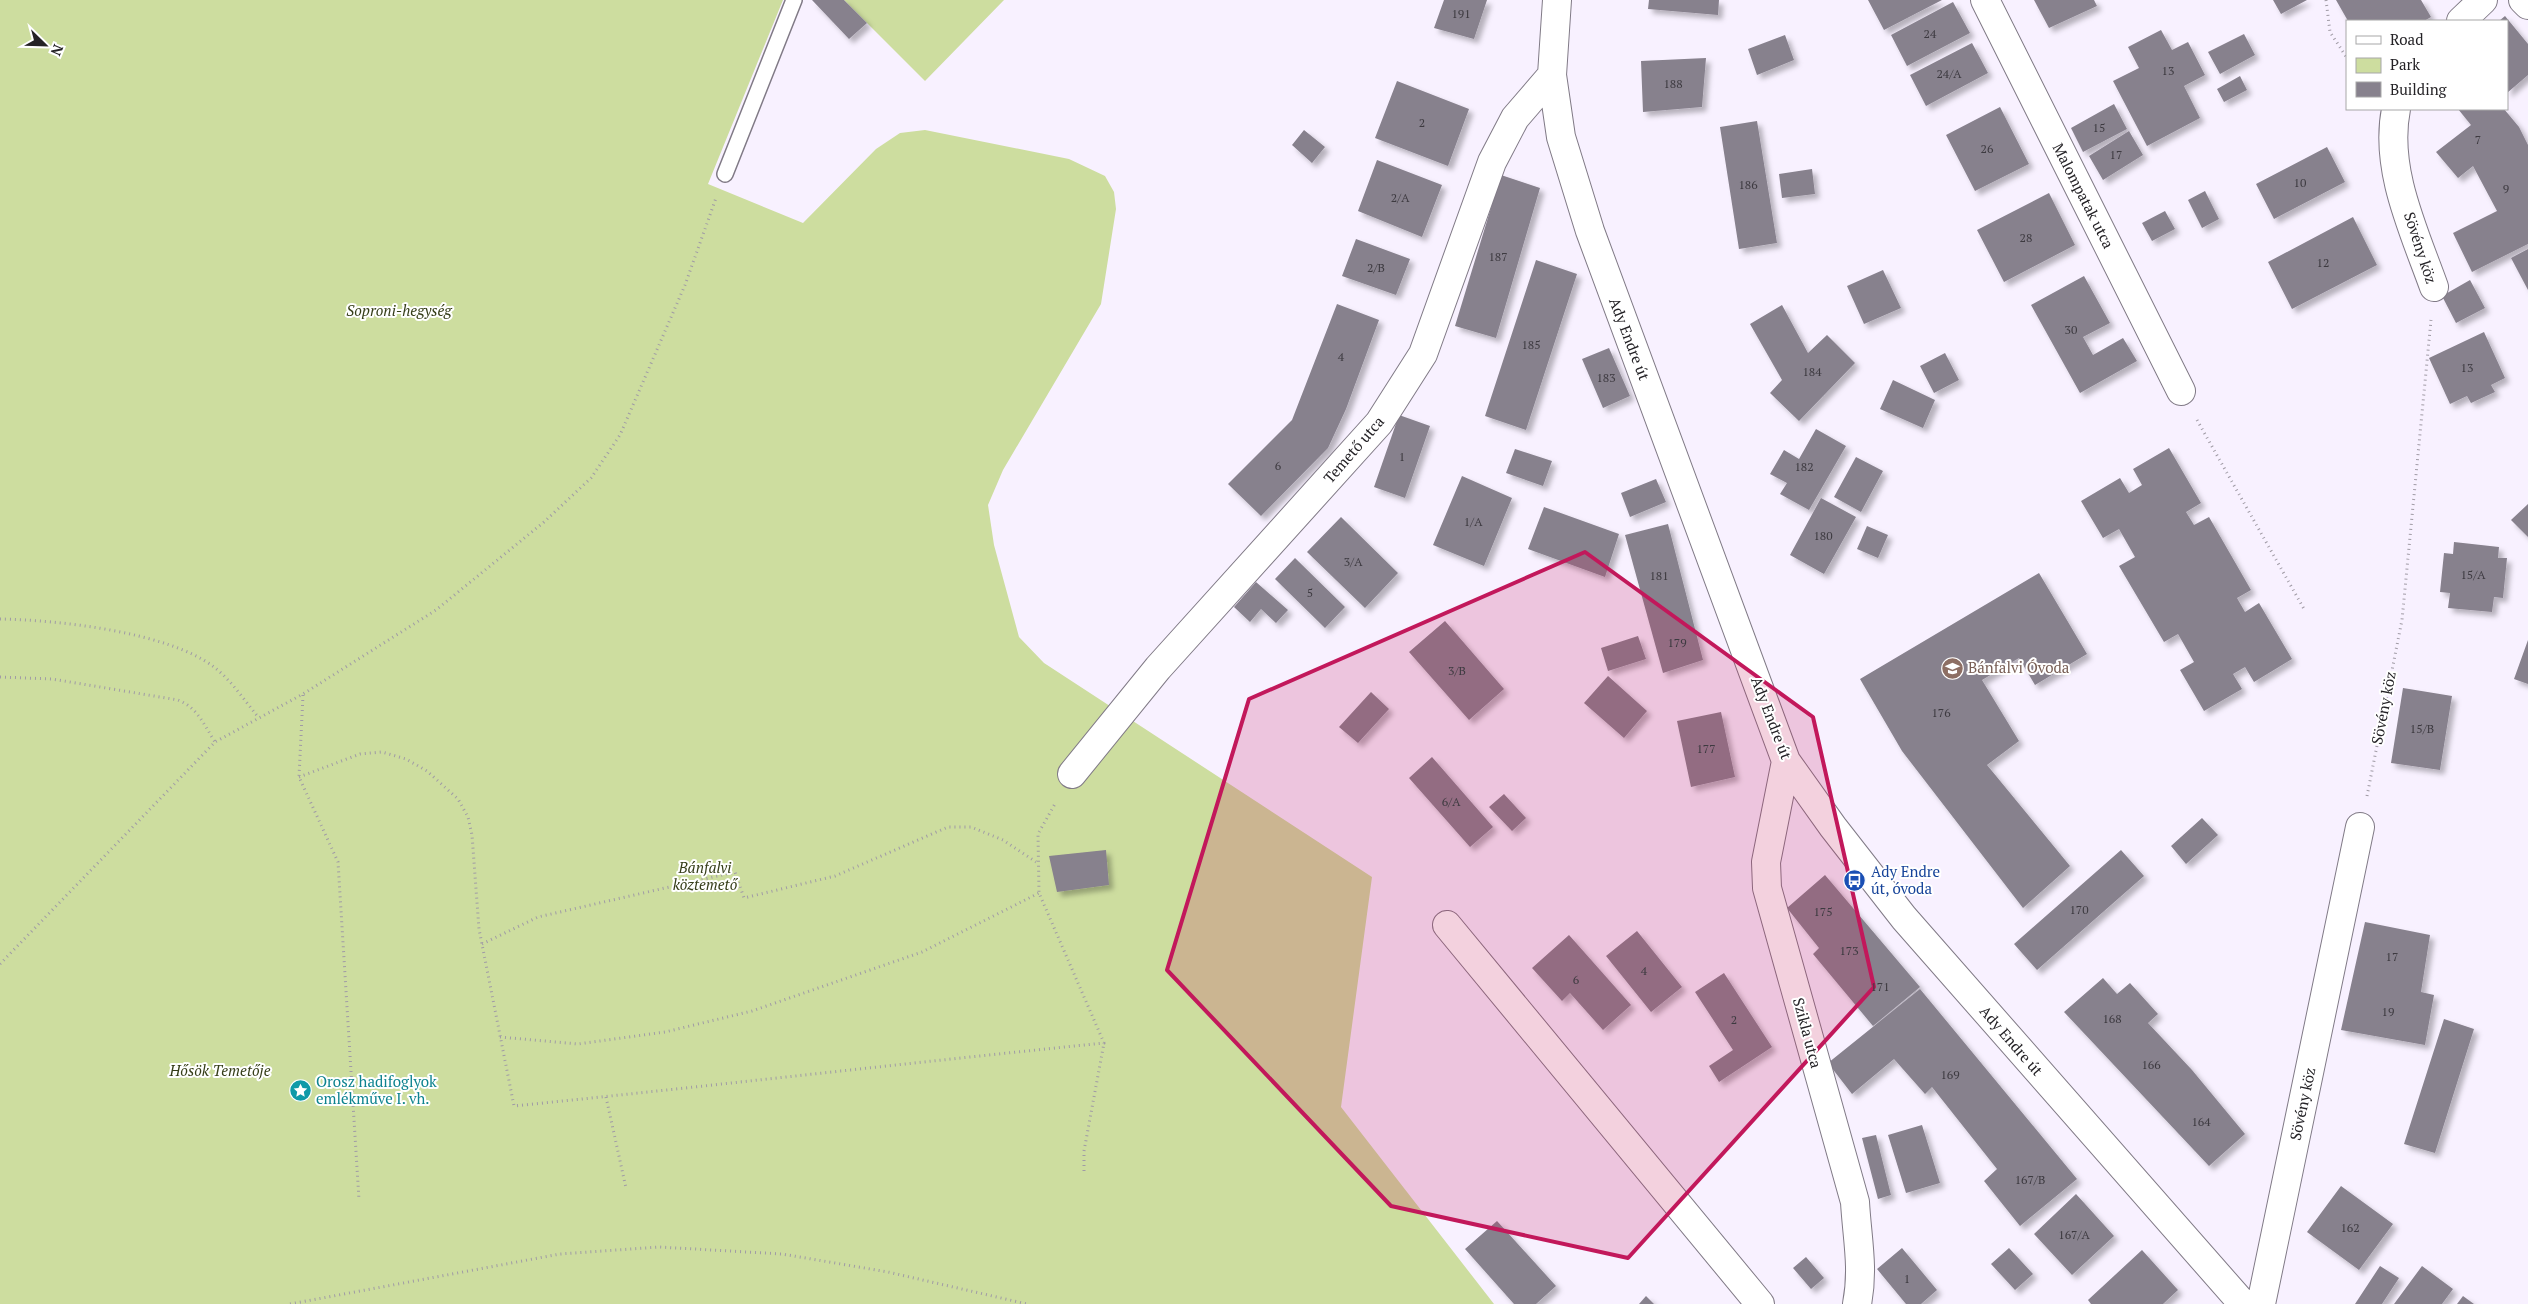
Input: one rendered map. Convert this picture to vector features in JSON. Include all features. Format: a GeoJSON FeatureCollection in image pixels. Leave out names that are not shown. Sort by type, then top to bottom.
{"type":"FeatureCollection","features":[{"type":"Feature","properties":{"kind":"street","name":"Ady Endre út"},"geometry":{"type":"LineString","coordinates":[[1557,0],[1552,75],[1561,137],[1590,232],[1786,761],[1834,828],[1904,918],[2243,1304]]}},
{"type":"Feature","properties":{"kind":"street","name":"Malompatak utca"},"geometry":{"type":"LineString","coordinates":[[1984,0],[2181,391]]}},
{"type":"Feature","properties":{"kind":"street"},"geometry":{"type":"LineString","coordinates":[[2462,20],[2483,0]]}},
{"type":"Feature","properties":{"kind":"street"},"geometry":{"type":"LineString","coordinates":[[2524,0],[2528,5]]}},
{"type":"Feature","properties":{"kind":"street","name":"Temető utca"},"geometry":{"type":"LineString","coordinates":[[1072,774],[1158,668],[1379,423],[1423,354],[1492,162],[1515,118],[1552,75]]}},
{"type":"Feature","properties":{"kind":"street","name":"Sövény köz"},"geometry":{"type":"LineString","coordinates":[[2396,110],[2392,129],[2398,186],[2434,287]]}},
{"type":"Feature","properties":{"kind":"street","name":"Szikla utca"},"geometry":{"type":"LineString","coordinates":[[1786,761],[1766,862],[1767,888],[1855,1202],[1862,1255],[1861,1283],[1857,1304]]}},
{"type":"Feature","properties":{"kind":"street","name":"Sövény köz"},"geometry":{"type":"LineString","coordinates":[[2261,1304],[2360,827]]}},
{"type":"Feature","properties":{"kind":"street"},"geometry":{"type":"LineString","coordinates":[[1447,925],[1760,1304]]}},
{"type":"Feature","properties":{"kind":"lane"},"geometry":{"type":"LineString","coordinates":[[725,174],[794,0]]}},
{"type":"Feature","properties":{"kind":"path"},"geometry":{"type":"LineString","coordinates":[[2326,0],[2330,32],[2346,56]]}},
{"type":"Feature","properties":{"kind":"path"},"geometry":{"type":"LineString","coordinates":[[0,964],[215,742],[302,694],[436,610],[544,522],[591,478],[620,435],[650,369],[685,285],[725,174]]}},
{"type":"Feature","properties":{"kind":"path","name":"Sövény köz"},"geometry":{"type":"LineString","coordinates":[[2360,827],[2402,620],[2434,287]]}},
{"type":"Feature","properties":{"kind":"path"},"geometry":{"type":"LineString","coordinates":[[2181,391],[2304,609]]}},
{"type":"Feature","properties":{"kind":"path"},"geometry":{"type":"LineString","coordinates":[[0,619],[43,621],[90,627],[182,648],[215,668],[258,718]]}},
{"type":"Feature","properties":{"kind":"path"},"geometry":{"type":"LineString","coordinates":[[0,677],[52,679],[178,700],[190,705],[215,742]]}},
{"type":"Feature","properties":{"kind":"path"},"geometry":{"type":"LineString","coordinates":[[302,694],[299,778],[338,862],[359,1200]]}},
{"type":"Feature","properties":{"kind":"path"},"geometry":{"type":"LineString","coordinates":[[299,778],[360,754],[382,752],[406,759],[427,771],[458,798],[468,817],[472,835],[482,944],[514,1106],[753,1082],[861,1067],[1104,1043]]}},
{"type":"Feature","properties":{"kind":"path"},"geometry":{"type":"LineString","coordinates":[[1072,774],[1038,834],[1037,862],[1039,893],[1104,1043],[1084,1150],[1084,1171]]}},
{"type":"Feature","properties":{"kind":"path"},"geometry":{"type":"LineString","coordinates":[[482,944],[538,917],[735,872],[744,898],[835,876],[948,827],[971,827],[1003,840],[1037,862]]}},
{"type":"Feature","properties":{"kind":"path"},"geometry":{"type":"LineString","coordinates":[[500,1038],[578,1044],[665,1032],[752,1011],[922,952],[1039,893]]}},
{"type":"Feature","properties":{"kind":"path"},"geometry":{"type":"LineString","coordinates":[[606,1097],[626,1188]]}},
{"type":"Feature","properties":{"kind":"path"},"geometry":{"type":"LineString","coordinates":[[290,1304],[560,1254],[659,1247],[782,1254],[888,1272],[1027,1304]]}},
{"type":"Feature","properties":{"kind":"highlighted area"},"geometry":{"type":"Polygon","coordinates":[[[1585,552],[1813,717],[1874,987],[1628,1258],[1391,1206],[1167,970],[1249,699],[1585,552]]]}},
{"type":"Feature","properties":{"kind":"green space"},"geometry":{"type":"Polygon","coordinates":[[[0,0],[783,0],[708,184],[803,223],[876,149],[900,133],[925,130],[1069,159],[1105,176],[1114,192],[1116,209],[1101,304],[1003,470],[988,505],[994,545],[1019,637],[1044,663],[1372,877],[1341,1107],[1494,1304],[0,1304],[0,0]]]}},
{"type":"Feature","properties":{"kind":"green space"},"geometry":{"type":"Polygon","coordinates":[[[844,0],[1004,0],[925,81],[844,0]]]}},
{"type":"Feature","properties":{"kind":"building"},"geometry":{"type":"Polygon","coordinates":[[[812,0],[844,0],[867,23],[849,39],[812,0]]]}},
{"type":"Feature","properties":{"kind":"building"},"geometry":{"type":"Polygon","coordinates":[[[1444,0],[1487,0],[1474,39],[1434,28],[1444,0]]]}},
{"type":"Feature","properties":{"kind":"building"},"geometry":{"type":"Polygon","coordinates":[[[1649,0],[1719,0],[1718,15],[1648,9],[1649,0]]]}},
{"type":"Feature","properties":{"kind":"building"},"geometry":{"type":"Polygon","coordinates":[[[1868,0],[1942,0],[1884,30],[1868,0]]]}},
{"type":"Feature","properties":{"kind":"building"},"geometry":{"type":"Polygon","coordinates":[[[2034,0],[2094,0],[2097,6],[2049,28],[2034,0]]]}},
{"type":"Feature","properties":{"kind":"building"},"geometry":{"type":"Polygon","coordinates":[[[2273,0],[2307,0],[2281,14],[2273,0]]]}},
{"type":"Feature","properties":{"kind":"building"},"geometry":{"type":"Polygon","coordinates":[[[2336,0],[2421,0],[2431,17],[2426,20],[2347,20],[2336,0]]]}},
{"type":"Feature","properties":{"kind":"building"},"geometry":{"type":"Polygon","coordinates":[[[1953,2],[1970,33],[1907,66],[1891,35],[1953,2]]]}},
{"type":"Feature","properties":{"kind":"building"},"geometry":{"type":"Polygon","coordinates":[[[2505,16],[2528,44],[2528,75],[2508,92],[2508,20],[2500,20],[2505,16]]]}},
{"type":"Feature","properties":{"kind":"building"},"geometry":{"type":"Polygon","coordinates":[[[2161,30],[2172,50],[2188,42],[2205,75],[2184,86],[2200,118],[2147,146],[2113,81],[2139,68],[2128,47],[2161,30]]]}},
{"type":"Feature","properties":{"kind":"building"},"geometry":{"type":"Polygon","coordinates":[[[2244,34],[2255,55],[2220,74],[2208,52],[2244,34]]]}},
{"type":"Feature","properties":{"kind":"building"},"geometry":{"type":"Polygon","coordinates":[[[1785,35],[1794,60],[1757,75],[1748,49],[1785,35]]]}},
{"type":"Feature","properties":{"kind":"building"},"geometry":{"type":"Polygon","coordinates":[[[1972,43],[1988,73],[1926,106],[1910,75],[1972,43]]]}},
{"type":"Feature","properties":{"kind":"building"},"geometry":{"type":"Polygon","coordinates":[[[1706,58],[1702,107],[1643,112],[1641,61],[1706,58]]]}},
{"type":"Feature","properties":{"kind":"building"},"geometry":{"type":"Polygon","coordinates":[[[2240,76],[2247,90],[2224,102],[2217,89],[2240,76]]]}},
{"type":"Feature","properties":{"kind":"building"},"geometry":{"type":"Polygon","coordinates":[[[1397,81],[1469,109],[1448,166],[1375,138],[1397,81]]]}},
{"type":"Feature","properties":{"kind":"building"},"geometry":{"type":"Polygon","coordinates":[[[2114,104],[2127,129],[2083,152],[2071,128],[2114,104]]]}},
{"type":"Feature","properties":{"kind":"building"},"geometry":{"type":"Polygon","coordinates":[[[2000,107],[2029,164],[1975,191],[1946,135],[2000,107]]]}},
{"type":"Feature","properties":{"kind":"building"},"geometry":{"type":"Polygon","coordinates":[[[2459,110],[2505,110],[2519,127],[2528,145],[2528,244],[2472,272],[2453,233],[2497,211],[2473,166],[2458,178],[2436,152],[2471,125],[2459,110]]]}},
{"type":"Feature","properties":{"kind":"building"},"geometry":{"type":"Polygon","coordinates":[[[1757,121],[1777,243],[1739,249],[1720,127],[1757,121]]]}},
{"type":"Feature","properties":{"kind":"building"},"geometry":{"type":"Polygon","coordinates":[[[1304,130],[1325,147],[1312,163],[1292,145],[1304,130]]]}},
{"type":"Feature","properties":{"kind":"building"},"geometry":{"type":"Polygon","coordinates":[[[2129,131],[2143,155],[2103,180],[2089,156],[2129,131]]]}},
{"type":"Feature","properties":{"kind":"building"},"geometry":{"type":"Polygon","coordinates":[[[2327,147],[2345,182],[2274,219],[2256,184],[2327,147]]]}},
{"type":"Feature","properties":{"kind":"building"},"geometry":{"type":"Polygon","coordinates":[[[1377,160],[1442,185],[1422,237],[1358,211],[1377,160]]]}},
{"type":"Feature","properties":{"kind":"building"},"geometry":{"type":"Polygon","coordinates":[[[1812,169],[1815,194],[1782,198],[1779,174],[1812,169]]]}},
{"type":"Feature","properties":{"kind":"building"},"geometry":{"type":"Polygon","coordinates":[[[1501,175],[1540,188],[1496,338],[1455,326],[1501,175]]]}},
{"type":"Feature","properties":{"kind":"building"},"geometry":{"type":"Polygon","coordinates":[[[2205,191],[2219,219],[2202,228],[2188,200],[2205,191]]]}},
{"type":"Feature","properties":{"kind":"building"},"geometry":{"type":"Polygon","coordinates":[[[2049,193],[2075,245],[2004,282],[1977,230],[2049,193]]]}},
{"type":"Feature","properties":{"kind":"building"},"geometry":{"type":"Polygon","coordinates":[[[2165,211],[2175,229],[2152,241],[2142,223],[2165,211]]]}},
{"type":"Feature","properties":{"kind":"building"},"geometry":{"type":"Polygon","coordinates":[[[2353,217],[2377,265],[2292,309],[2268,262],[2353,217]]]}},
{"type":"Feature","properties":{"kind":"building"},"geometry":{"type":"Polygon","coordinates":[[[1356,239],[1410,259],[1396,295],[1342,276],[1356,239]]]}},
{"type":"Feature","properties":{"kind":"building"},"geometry":{"type":"Polygon","coordinates":[[[2528,249],[2528,290],[2511,258],[2528,249]]]}},
{"type":"Feature","properties":{"kind":"building"},"geometry":{"type":"Polygon","coordinates":[[[1536,260],[1577,274],[1526,430],[1485,416],[1536,260]]]}},
{"type":"Feature","properties":{"kind":"building"},"geometry":{"type":"Polygon","coordinates":[[[1883,270],[1901,308],[1864,324],[1847,286],[1883,270]]]}},
{"type":"Feature","properties":{"kind":"building"},"geometry":{"type":"Polygon","coordinates":[[[2084,276],[2110,323],[2083,337],[2093,355],[2123,338],[2137,361],[2080,393],[2031,305],[2084,276]]]}},
{"type":"Feature","properties":{"kind":"building"},"geometry":{"type":"Polygon","coordinates":[[[2470,280],[2485,308],[2456,323],[2442,296],[2470,280]]]}},
{"type":"Feature","properties":{"kind":"building"},"geometry":{"type":"Polygon","coordinates":[[[1337,304],[1379,320],[1346,409],[1328,448],[1261,516],[1228,484],[1292,420],[1337,304]]]}},
{"type":"Feature","properties":{"kind":"building"},"geometry":{"type":"Polygon","coordinates":[[[1782,305],[1808,353],[1827,335],[1855,363],[1799,421],[1770,393],[1782,380],[1750,324],[1782,305]]]}},
{"type":"Feature","properties":{"kind":"building"},"geometry":{"type":"Polygon","coordinates":[[[2484,332],[2505,378],[2491,385],[2495,392],[2471,403],[2467,396],[2450,404],[2429,358],[2484,332]]]}},
{"type":"Feature","properties":{"kind":"building"},"geometry":{"type":"Polygon","coordinates":[[[1609,348],[1630,396],[1603,408],[1582,359],[1609,348]]]}},
{"type":"Feature","properties":{"kind":"building"},"geometry":{"type":"Polygon","coordinates":[[[1945,353],[1959,380],[1934,393],[1920,366],[1945,353]]]}},
{"type":"Feature","properties":{"kind":"building"},"geometry":{"type":"Polygon","coordinates":[[[1893,380],[1935,400],[1923,428],[1880,409],[1893,380]]]}},
{"type":"Feature","properties":{"kind":"building"},"geometry":{"type":"Polygon","coordinates":[[[1399,415],[1430,426],[1405,498],[1374,487],[1399,415]]]}},
{"type":"Feature","properties":{"kind":"building"},"geometry":{"type":"Polygon","coordinates":[[[1816,429],[1846,446],[1809,510],[1780,494],[1787,483],[1770,474],[1784,450],[1799,459],[1816,429]]]}},
{"type":"Feature","properties":{"kind":"building"},"geometry":{"type":"Polygon","coordinates":[[[2169,448],[2201,503],[2186,512],[2194,525],[2209,517],[2251,590],[2237,598],[2245,612],[2259,603],[2292,659],[2254,682],[2245,667],[2233,674],[2242,689],[2204,711],[2180,670],[2194,662],[2178,634],[2164,642],[2119,566],[2135,557],[2119,529],[2103,538],[2081,501],[2120,478],[2129,493],[2142,485],[2133,469],[2169,448]]]}},
{"type":"Feature","properties":{"kind":"building"},"geometry":{"type":"Polygon","coordinates":[[[1515,449],[1552,461],[1543,486],[1506,473],[1515,449]]]}},
{"type":"Feature","properties":{"kind":"building"},"geometry":{"type":"Polygon","coordinates":[[[1856,457],[1883,471],[1861,512],[1834,497],[1856,457]]]}},
{"type":"Feature","properties":{"kind":"building"},"geometry":{"type":"Polygon","coordinates":[[[1462,476],[1512,498],[1484,566],[1433,545],[1462,476]]]}},
{"type":"Feature","properties":{"kind":"building"},"geometry":{"type":"Polygon","coordinates":[[[1656,479],[1666,502],[1630,517],[1621,493],[1656,479]]]}},
{"type":"Feature","properties":{"kind":"building"},"geometry":{"type":"Polygon","coordinates":[[[1821,498],[1856,517],[1824,574],[1790,555],[1821,498]]]}},
{"type":"Feature","properties":{"kind":"building"},"geometry":{"type":"Polygon","coordinates":[[[2528,504],[2528,537],[2511,520],[2528,504]]]}},
{"type":"Feature","properties":{"kind":"building"},"geometry":{"type":"Polygon","coordinates":[[[1544,507],[1619,534],[1605,577],[1528,549],[1544,507]]]}},
{"type":"Feature","properties":{"kind":"building"},"geometry":{"type":"Polygon","coordinates":[[[1341,517],[1398,573],[1365,608],[1307,552],[1341,517]]]}},
{"type":"Feature","properties":{"kind":"building"},"geometry":{"type":"Polygon","coordinates":[[[1668,524],[1703,660],[1663,673],[1625,535],[1668,524]]]}},
{"type":"Feature","properties":{"kind":"building"},"geometry":{"type":"Polygon","coordinates":[[[1867,526],[1888,535],[1878,558],[1857,549],[1867,526]]]}},
{"type":"Feature","properties":{"kind":"building"},"geometry":{"type":"Polygon","coordinates":[[[2454,542],[2499,547],[2498,558],[2507,558],[2503,598],[2494,597],[2492,612],[2448,608],[2450,593],[2440,592],[2444,553],[2453,554],[2454,542]]]}},
{"type":"Feature","properties":{"kind":"building"},"geometry":{"type":"Polygon","coordinates":[[[1295,558],[1345,607],[1325,628],[1275,579],[1295,558]]]}},
{"type":"Feature","properties":{"kind":"building"},"geometry":{"type":"Polygon","coordinates":[[[2039,573],[2087,654],[2035,685],[2019,658],[1982,680],[2019,741],[1987,765],[2070,866],[2023,908],[1902,751],[1860,679],[2039,573]]]}},
{"type":"Feature","properties":{"kind":"building"},"geometry":{"type":"Polygon","coordinates":[[[1256,582],[1288,610],[1276,623],[1261,609],[1250,622],[1234,607],[1256,582]]]}},
{"type":"Feature","properties":{"kind":"building"},"geometry":{"type":"Polygon","coordinates":[[[1445,621],[1504,689],[1469,720],[1409,652],[1445,621]]]}},
{"type":"Feature","properties":{"kind":"building"},"geometry":{"type":"Polygon","coordinates":[[[1638,636],[1646,659],[1608,671],[1601,648],[1638,636]]]}},
{"type":"Feature","properties":{"kind":"building"},"geometry":{"type":"Polygon","coordinates":[[[2528,640],[2528,684],[2514,679],[2528,640]]]}},
{"type":"Feature","properties":{"kind":"building"},"geometry":{"type":"Polygon","coordinates":[[[1608,676],[1647,711],[1624,738],[1584,703],[1608,676]]]}},
{"type":"Feature","properties":{"kind":"building"},"geometry":{"type":"Polygon","coordinates":[[[2403,688],[2452,696],[2440,770],[2391,763],[2403,688]]]}},
{"type":"Feature","properties":{"kind":"building"},"geometry":{"type":"Polygon","coordinates":[[[1371,692],[1389,709],[1358,743],[1339,727],[1371,692]]]}},
{"type":"Feature","properties":{"kind":"building"},"geometry":{"type":"Polygon","coordinates":[[[1721,712],[1735,777],[1691,787],[1677,721],[1721,712]]]}},
{"type":"Feature","properties":{"kind":"building"},"geometry":{"type":"Polygon","coordinates":[[[1432,757],[1493,827],[1470,847],[1409,778],[1432,757]]]}},
{"type":"Feature","properties":{"kind":"building"},"geometry":{"type":"Polygon","coordinates":[[[1504,794],[1526,818],[1512,831],[1489,807],[1504,794]]]}},
{"type":"Feature","properties":{"kind":"building"},"geometry":{"type":"Polygon","coordinates":[[[2202,818],[2218,835],[2186,864],[2171,846],[2202,818]]]}},
{"type":"Feature","properties":{"kind":"building"},"geometry":{"type":"Polygon","coordinates":[[[1106,850],[1109,885],[1057,892],[1049,856],[1106,850]]]}},
{"type":"Feature","properties":{"kind":"building"},"geometry":{"type":"Polygon","coordinates":[[[2121,850],[2144,876],[2037,970],[2014,944],[2121,850]]]}},
{"type":"Feature","properties":{"kind":"building"},"geometry":{"type":"Polygon","coordinates":[[[1825,875],[1920,987],[1873,1026],[1813,954],[1819,948],[1787,908],[1825,875]]]}},
{"type":"Feature","properties":{"kind":"building"},"geometry":{"type":"Polygon","coordinates":[[[2365,922],[2430,935],[2421,992],[2434,995],[2425,1045],[2341,1030],[2365,922]]]}},
{"type":"Feature","properties":{"kind":"building"},"geometry":{"type":"Polygon","coordinates":[[[1637,931],[1682,987],[1651,1012],[1606,956],[1637,931]]]}},
{"type":"Feature","properties":{"kind":"building"},"geometry":{"type":"Polygon","coordinates":[[[1569,935],[1631,1005],[1603,1030],[1570,993],[1562,1001],[1532,968],[1569,935]]]}},
{"type":"Feature","properties":{"kind":"building"},"geometry":{"type":"Polygon","coordinates":[[[1724,973],[1772,1047],[1719,1082],[1709,1066],[1733,1050],[1695,992],[1724,973]]]}},
{"type":"Feature","properties":{"kind":"building"},"geometry":{"type":"Polygon","coordinates":[[[2103,978],[2117,994],[2130,983],[2158,1014],[2148,1023],[2192,1070],[2245,1134],[2209,1166],[2064,1012],[2103,978]]]}},
{"type":"Feature","properties":{"kind":"building"},"geometry":{"type":"Polygon","coordinates":[[[1920,989],[2077,1179],[2020,1226],[1984,1181],[1997,1169],[1932,1087],[1925,1094],[1894,1059],[1852,1094],[1828,1063],[1920,989]]]}},
{"type":"Feature","properties":{"kind":"building"},"geometry":{"type":"Polygon","coordinates":[[[2444,1019],[2474,1029],[2435,1153],[2404,1144],[2444,1019]]]}},
{"type":"Feature","properties":{"kind":"building"},"geometry":{"type":"Polygon","coordinates":[[[1922,1125],[1940,1183],[1906,1193],[1888,1135],[1922,1125]]]}},
{"type":"Feature","properties":{"kind":"building"},"geometry":{"type":"Polygon","coordinates":[[[1876,1135],[1891,1195],[1878,1199],[1862,1138],[1876,1135]]]}},
{"type":"Feature","properties":{"kind":"building"},"geometry":{"type":"Polygon","coordinates":[[[2341,1186],[2393,1224],[2359,1270],[2307,1232],[2341,1186]]]}},
{"type":"Feature","properties":{"kind":"building"},"geometry":{"type":"Polygon","coordinates":[[[2076,1194],[2114,1236],[2072,1275],[2034,1234],[2076,1194]]]}},
{"type":"Feature","properties":{"kind":"building"},"geometry":{"type":"Polygon","coordinates":[[[1497,1221],[1556,1286],[1536,1304],[1514,1304],[1465,1249],[1497,1221]]]}},
{"type":"Feature","properties":{"kind":"building"},"geometry":{"type":"Polygon","coordinates":[[[1902,1248],[1937,1290],[1921,1304],[1906,1304],[1877,1269],[1902,1248]]]}},
{"type":"Feature","properties":{"kind":"building"},"geometry":{"type":"Polygon","coordinates":[[[2009,1248],[2033,1274],[2015,1290],[1991,1264],[2009,1248]]]}},
{"type":"Feature","properties":{"kind":"building"},"geometry":{"type":"Polygon","coordinates":[[[2142,1250],[2178,1290],[2163,1304],[2091,1304],[2088,1300],[2142,1250]]]}},
{"type":"Feature","properties":{"kind":"building"},"geometry":{"type":"Polygon","coordinates":[[[1806,1257],[1824,1278],[1811,1289],[1793,1268],[1806,1257]]]}},
{"type":"Feature","properties":{"kind":"building"},"geometry":{"type":"Polygon","coordinates":[[[2380,1266],[2399,1278],[2382,1304],[2355,1304],[2380,1266]]]}},
{"type":"Feature","properties":{"kind":"building"},"geometry":{"type":"Polygon","coordinates":[[[2422,1266],[2453,1289],[2442,1304],[2394,1304],[2422,1266]]]}},
{"type":"Feature","properties":{"kind":"building"},"geometry":{"type":"Polygon","coordinates":[[[1646,1296],[1654,1304],[1639,1304],[1646,1296]]]}},
{"type":"Feature","properties":{"kind":"building"},"geometry":{"type":"Polygon","coordinates":[[[2463,1296],[2474,1304],[2457,1304],[2463,1296]]]}},
{"type":"Feature","properties":{"kind":"place","name":"Bánfalvi Óvoda"},"geometry":{"type":"Point","coordinates":[1952,668]}},
{"type":"Feature","properties":{"kind":"place","name":"Ady Endre út, óvoda"},"geometry":{"type":"Point","coordinates":[1855,881]}},
{"type":"Feature","properties":{"kind":"place","name":"Orosz hadifoglyok emlékműve I. vh."},"geometry":{"type":"Point","coordinates":[300,1091]}},
{"type":"Feature","properties":{"kind":"park label","name":"Soproni-hegység"},"geometry":{"type":"Point","coordinates":[399,311]}},
{"type":"Feature","properties":{"kind":"park label","name":"Bánfalvi köztemető"},"geometry":{"type":"Point","coordinates":[705,876]}},
{"type":"Feature","properties":{"kind":"park label","name":"Hősök Temetője"},"geometry":{"type":"Point","coordinates":[220,1071]}}]}
